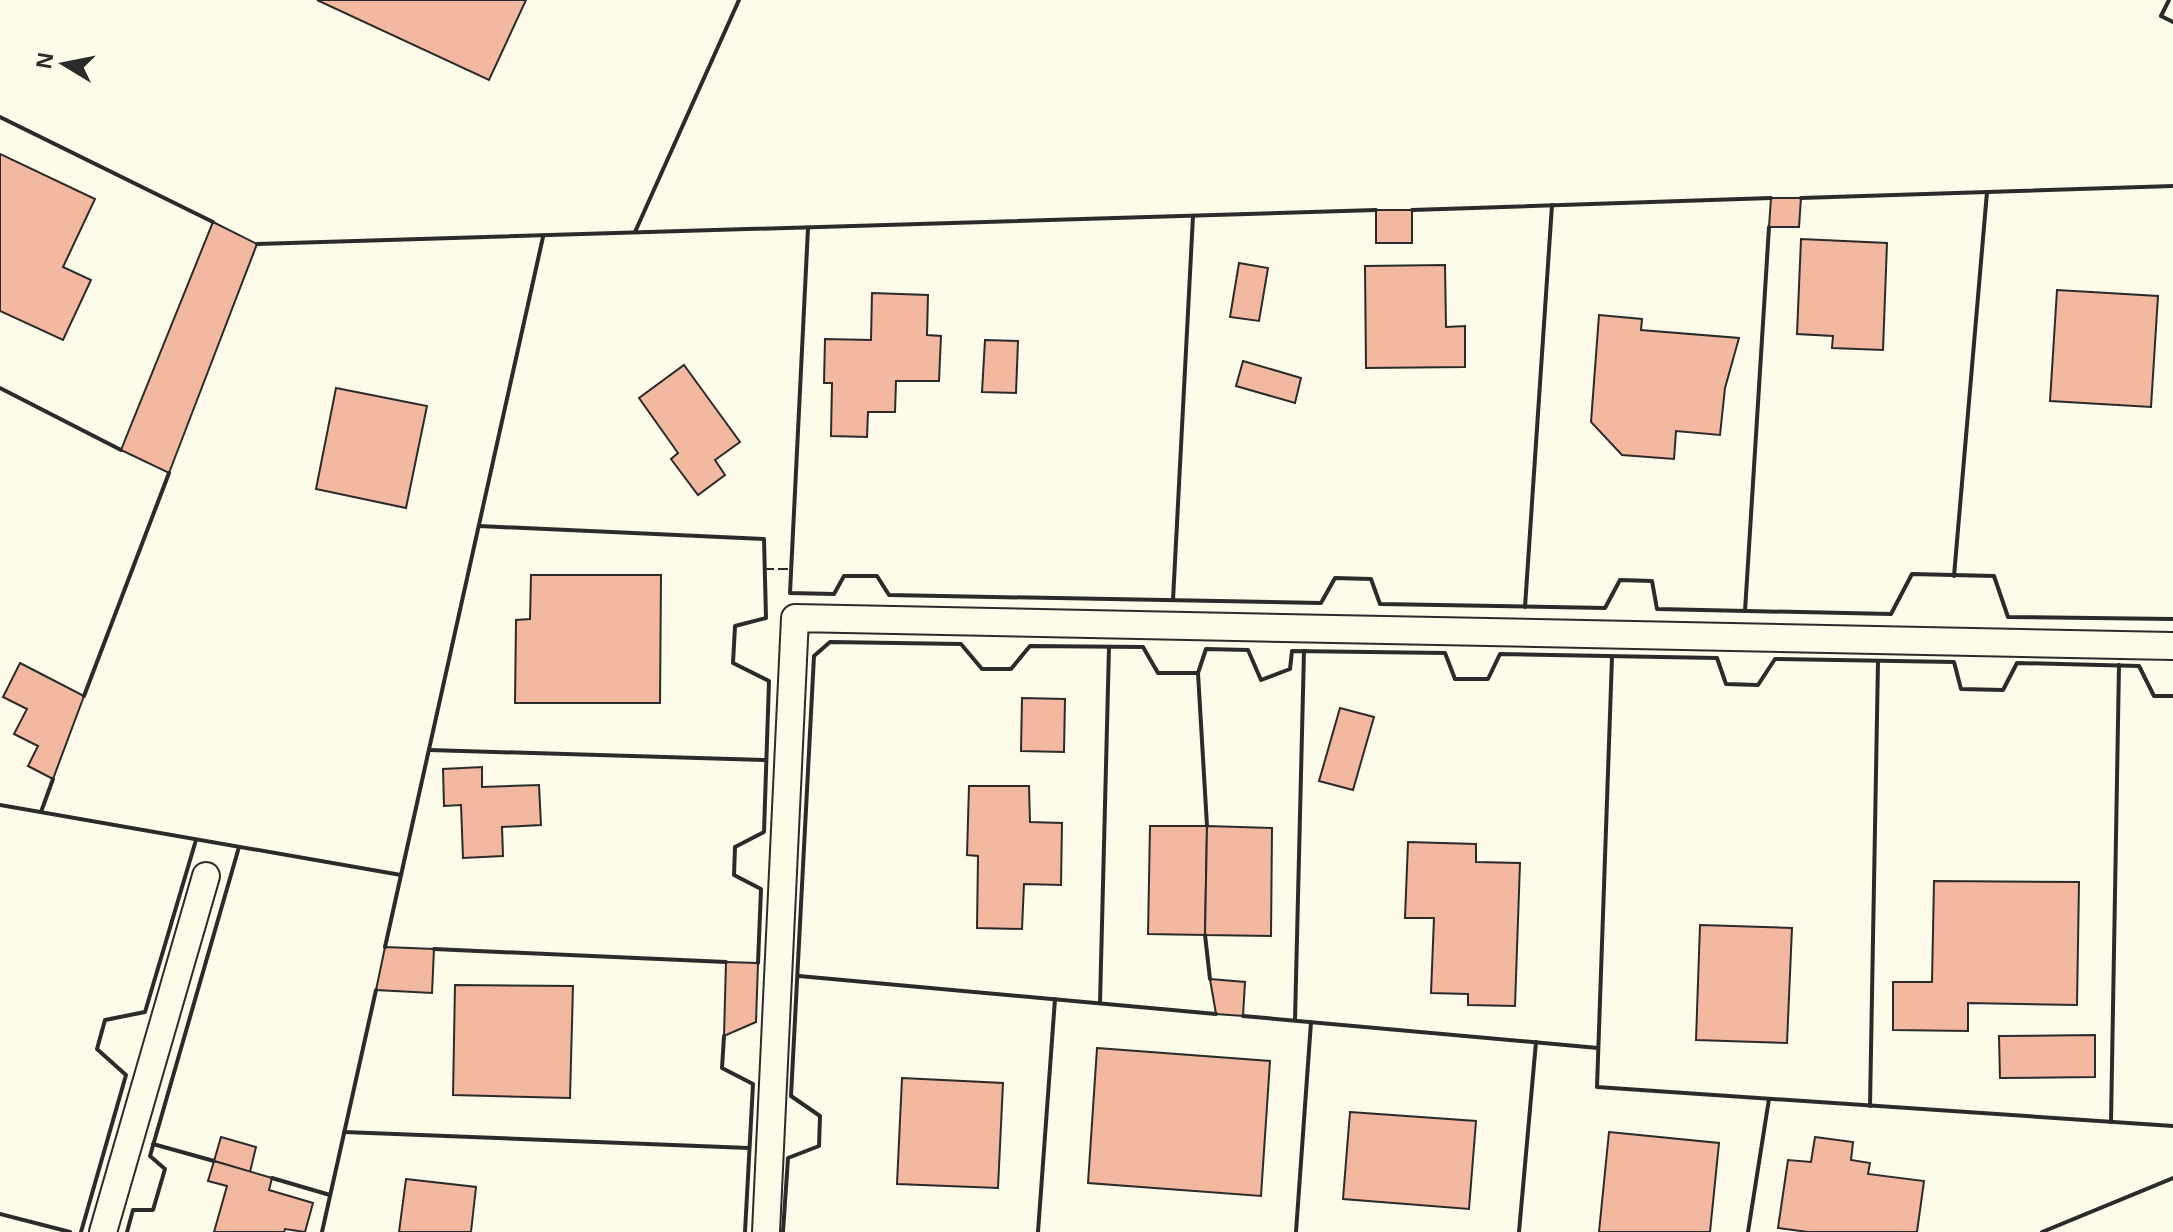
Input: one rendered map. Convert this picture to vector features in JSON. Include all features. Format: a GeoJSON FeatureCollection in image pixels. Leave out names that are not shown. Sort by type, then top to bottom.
{"type":"FeatureCollection","features":[{"type":"Feature","properties":{"kind":"lane"},"geometry":{"type":"LineString","coordinates":[[766,1232],[795,618],[2172,646]]}},
{"type":"Feature","properties":{"kind":"lane"},"geometry":{"type":"LineString","coordinates":[[103,1232],[206,876]]}},
{"type":"Feature","properties":{"kind":"building"},"geometry":{"type":"Polygon","coordinates":[[[317,0],[526,0],[489,80],[317,0]]]}},
{"type":"Feature","properties":{"kind":"building"},"geometry":{"type":"Polygon","coordinates":[[[0,154],[95,199],[63,267],[91,280],[63,340],[0,311],[0,154]]]}},
{"type":"Feature","properties":{"kind":"building"},"geometry":{"type":"Polygon","coordinates":[[[1771,198],[1801,198],[1799,227],[1769,227],[1771,198]]]}},
{"type":"Feature","properties":{"kind":"building"},"geometry":{"type":"Polygon","coordinates":[[[1376,210],[1412,210],[1412,243],[1376,243],[1376,210]]]}},
{"type":"Feature","properties":{"kind":"building"},"geometry":{"type":"Polygon","coordinates":[[[213,222],[257,244],[169,473],[121,450],[213,222]]]}},
{"type":"Feature","properties":{"kind":"building"},"geometry":{"type":"Polygon","coordinates":[[[1801,239],[1887,243],[1883,350],[1832,348],[1833,336],[1797,334],[1801,239]]]}},
{"type":"Feature","properties":{"kind":"building"},"geometry":{"type":"Polygon","coordinates":[[[1239,263],[1268,268],[1259,321],[1230,317],[1239,263]]]}},
{"type":"Feature","properties":{"kind":"building"},"geometry":{"type":"Polygon","coordinates":[[[1445,265],[1446,327],[1465,326],[1465,367],[1366,368],[1365,266],[1445,265]]]}},
{"type":"Feature","properties":{"kind":"building"},"geometry":{"type":"Polygon","coordinates":[[[2057,290],[2158,296],[2151,407],[2050,401],[2057,290]]]}},
{"type":"Feature","properties":{"kind":"building"},"geometry":{"type":"Polygon","coordinates":[[[872,293],[928,295],[927,335],[941,336],[939,381],[896,381],[895,412],[868,412],[867,437],[831,436],[832,383],[824,383],[825,339],[871,340],[872,293]]]}},
{"type":"Feature","properties":{"kind":"building"},"geometry":{"type":"Polygon","coordinates":[[[1599,315],[1642,319],[1641,330],[1739,338],[1725,388],[1720,435],[1676,431],[1674,459],[1622,455],[1591,422],[1599,315]]]}},
{"type":"Feature","properties":{"kind":"building"},"geometry":{"type":"Polygon","coordinates":[[[985,340],[1018,341],[1016,393],[982,392],[985,340]]]}},
{"type":"Feature","properties":{"kind":"building"},"geometry":{"type":"Polygon","coordinates":[[[1243,361],[1301,378],[1295,403],[1236,386],[1243,361]]]}},
{"type":"Feature","properties":{"kind":"building"},"geometry":{"type":"Polygon","coordinates":[[[684,365],[740,442],[715,460],[725,475],[698,495],[671,459],[678,453],[639,398],[684,365]]]}},
{"type":"Feature","properties":{"kind":"building"},"geometry":{"type":"Polygon","coordinates":[[[336,388],[427,406],[406,508],[316,489],[336,388]]]}},
{"type":"Feature","properties":{"kind":"building"},"geometry":{"type":"Polygon","coordinates":[[[531,575],[661,575],[660,703],[515,703],[516,620],[530,619],[531,575]]]}},
{"type":"Feature","properties":{"kind":"building"},"geometry":{"type":"Polygon","coordinates":[[[20,663],[84,696],[53,779],[28,766],[38,746],[14,734],[27,709],[3,697],[20,663]]]}},
{"type":"Feature","properties":{"kind":"building"},"geometry":{"type":"Polygon","coordinates":[[[1022,698],[1065,699],[1064,752],[1021,751],[1022,698]]]}},
{"type":"Feature","properties":{"kind":"building"},"geometry":{"type":"Polygon","coordinates":[[[1340,708],[1374,717],[1353,790],[1319,781],[1340,708]]]}},
{"type":"Feature","properties":{"kind":"building"},"geometry":{"type":"Polygon","coordinates":[[[482,767],[482,787],[539,785],[541,825],[502,827],[503,856],[463,858],[461,805],[444,806],[443,769],[482,767]]]}},
{"type":"Feature","properties":{"kind":"building"},"geometry":{"type":"Polygon","coordinates":[[[969,786],[1029,786],[1030,822],[1062,823],[1061,885],[1024,884],[1022,929],[977,928],[978,856],[967,855],[969,786]]]}},
{"type":"Feature","properties":{"kind":"building"},"geometry":{"type":"Polygon","coordinates":[[[1150,826],[1207,826],[1205,935],[1148,934],[1150,826]]]}},
{"type":"Feature","properties":{"kind":"building"},"geometry":{"type":"Polygon","coordinates":[[[1207,826],[1272,828],[1271,936],[1205,935],[1207,826]]]}},
{"type":"Feature","properties":{"kind":"building"},"geometry":{"type":"Polygon","coordinates":[[[1408,842],[1476,844],[1476,862],[1520,863],[1515,1006],[1468,1005],[1468,994],[1431,993],[1434,918],[1405,918],[1408,842]]]}},
{"type":"Feature","properties":{"kind":"building"},"geometry":{"type":"Polygon","coordinates":[[[1934,881],[2079,882],[2077,1005],[1968,1003],[1968,1031],[1893,1030],[1893,982],[1932,982],[1934,881]]]}},
{"type":"Feature","properties":{"kind":"building"},"geometry":{"type":"Polygon","coordinates":[[[1700,925],[1792,928],[1787,1043],[1696,1040],[1700,925]]]}},
{"type":"Feature","properties":{"kind":"building"},"geometry":{"type":"Polygon","coordinates":[[[385,947],[434,949],[432,993],[376,990],[385,947]]]}},
{"type":"Feature","properties":{"kind":"building"},"geometry":{"type":"Polygon","coordinates":[[[726,962],[758,963],[756,1022],[724,1036],[726,962]]]}},
{"type":"Feature","properties":{"kind":"building"},"geometry":{"type":"Polygon","coordinates":[[[1210,979],[1245,982],[1243,1016],[1216,1014],[1210,979]]]}},
{"type":"Feature","properties":{"kind":"building"},"geometry":{"type":"Polygon","coordinates":[[[455,985],[573,986],[570,1098],[453,1095],[455,985]]]}},
{"type":"Feature","properties":{"kind":"building"},"geometry":{"type":"Polygon","coordinates":[[[2095,1035],[2095,1077],[2000,1078],[1999,1036],[2095,1035]]]}},
{"type":"Feature","properties":{"kind":"building"},"geometry":{"type":"Polygon","coordinates":[[[1097,1048],[1270,1061],[1261,1196],[1088,1183],[1097,1048]]]}},
{"type":"Feature","properties":{"kind":"building"},"geometry":{"type":"Polygon","coordinates":[[[902,1078],[1003,1083],[998,1188],[897,1184],[902,1078]]]}},
{"type":"Feature","properties":{"kind":"building"},"geometry":{"type":"Polygon","coordinates":[[[1350,1112],[1476,1121],[1469,1209],[1343,1199],[1350,1112]]]}},
{"type":"Feature","properties":{"kind":"building"},"geometry":{"type":"Polygon","coordinates":[[[1609,1132],[1719,1143],[1710,1232],[1599,1232],[1609,1132]]]}},
{"type":"Feature","properties":{"kind":"building"},"geometry":{"type":"Polygon","coordinates":[[[221,1137],[256,1147],[250,1172],[214,1161],[221,1137]]]}},
{"type":"Feature","properties":{"kind":"building"},"geometry":{"type":"Polygon","coordinates":[[[1815,1137],[1853,1142],[1851,1160],[1870,1163],[1868,1174],[1924,1181],[1917,1232],[1808,1232],[1778,1228],[1788,1160],[1811,1162],[1815,1137]]]}},
{"type":"Feature","properties":{"kind":"building"},"geometry":{"type":"Polygon","coordinates":[[[214,1161],[272,1178],[269,1190],[313,1203],[305,1232],[285,1229],[284,1232],[214,1232],[227,1186],[208,1181],[214,1161]]]}},
{"type":"Feature","properties":{"kind":"building"},"geometry":{"type":"Polygon","coordinates":[[[406,1179],[476,1187],[471,1232],[399,1232],[406,1179]]]}},
{"type":"Feature","properties":{"kind":"fence"},"geometry":{"type":"LineString","coordinates":[[764,569],[791,569]]}},
{"type":"Feature","properties":{"kind":"wall"},"geometry":{"type":"LineString","coordinates":[[635,232],[739,0]]}},
{"type":"Feature","properties":{"kind":"wall"},"geometry":{"type":"LineString","coordinates":[[2169,0],[2161,16],[2173,22]]}},
{"type":"Feature","properties":{"kind":"wall"},"geometry":{"type":"LineString","coordinates":[[0,117],[213,222]]}},
{"type":"Feature","properties":{"kind":"wall"},"geometry":{"type":"LineString","coordinates":[[1801,198],[2173,186]]}},
{"type":"Feature","properties":{"kind":"wall"},"geometry":{"type":"LineString","coordinates":[[1954,576],[1987,192]]}},
{"type":"Feature","properties":{"kind":"wall"},"geometry":{"type":"LineString","coordinates":[[1412,210],[1771,198]]}},
{"type":"Feature","properties":{"kind":"wall"},"geometry":{"type":"LineString","coordinates":[[1525,607],[1552,205]]}},
{"type":"Feature","properties":{"kind":"wall"},"geometry":{"type":"LineString","coordinates":[[257,244],[1376,210]]}},
{"type":"Feature","properties":{"kind":"wall"},"geometry":{"type":"LineString","coordinates":[[1173,600],[1193,216]]}},
{"type":"Feature","properties":{"kind":"wall"},"geometry":{"type":"LineString","coordinates":[[1745,611],[1769,227]]}},
{"type":"Feature","properties":{"kind":"wall"},"geometry":{"type":"LineString","coordinates":[[808,228],[790,593],[834,594],[844,576],[877,576],[889,595],[1321,603],[1335,578],[1371,579],[1380,604],[1605,608],[1620,580],[1652,581],[1657,609],[1891,614],[1912,574],[1994,576],[2008,617],[2173,619]]}},
{"type":"Feature","properties":{"kind":"wall"},"geometry":{"type":"LineString","coordinates":[[385,947],[543,237]]}},
{"type":"Feature","properties":{"kind":"wall"},"geometry":{"type":"LineString","coordinates":[[0,388],[121,450]]}},
{"type":"Feature","properties":{"kind":"wall"},"geometry":{"type":"LineString","coordinates":[[84,696],[169,473]]}},
{"type":"Feature","properties":{"kind":"wall"},"geometry":{"type":"LineString","coordinates":[[479,526],[764,539],[766,618],[735,626],[733,663],[769,681],[764,832],[735,847],[734,875],[761,889],[758,963]]}},
{"type":"Feature","properties":{"kind":"wall"},"geometry":{"type":"LineString","coordinates":[[783,1232],[788,1158],[819,1146],[820,1116],[791,1096],[814,656],[830,642],[961,644],[982,669],[1011,669],[1030,646],[1143,647],[1158,673],[1198,673],[1206,649],[1248,650],[1261,680],[1290,669],[1292,651],[1445,653],[1455,679],[1488,679],[1500,654],[1717,658],[1726,684],[1758,685],[1775,659],[1954,662],[1961,689],[2003,690],[2017,663],[2139,666],[2154,696],[2173,696]]}},
{"type":"Feature","properties":{"kind":"wall"},"geometry":{"type":"LineString","coordinates":[[1100,1003],[1109,647]]}},
{"type":"Feature","properties":{"kind":"wall"},"geometry":{"type":"LineString","coordinates":[[1295,1020],[1304,651]]}},
{"type":"Feature","properties":{"kind":"wall"},"geometry":{"type":"LineString","coordinates":[[1612,657],[1597,1087],[2173,1126]]}},
{"type":"Feature","properties":{"kind":"wall"},"geometry":{"type":"LineString","coordinates":[[1870,1106],[1878,661]]}},
{"type":"Feature","properties":{"kind":"wall"},"geometry":{"type":"LineString","coordinates":[[2111,1122],[2119,665]]}},
{"type":"Feature","properties":{"kind":"wall"},"geometry":{"type":"LineString","coordinates":[[1198,673],[1207,826]]}},
{"type":"Feature","properties":{"kind":"wall"},"geometry":{"type":"LineString","coordinates":[[429,750],[766,760]]}},
{"type":"Feature","properties":{"kind":"wall"},"geometry":{"type":"LineString","coordinates":[[41,812],[53,779]]}},
{"type":"Feature","properties":{"kind":"wall"},"geometry":{"type":"LineString","coordinates":[[0,805],[401,875]]}},
{"type":"Feature","properties":{"kind":"wall"},"geometry":{"type":"LineString","coordinates":[[81,1232],[126,1075],[97,1049],[105,1020],[145,1012],[196,840]]}},
{"type":"Feature","properties":{"kind":"wall"},"geometry":{"type":"LineString","coordinates":[[127,1232],[133,1210],[153,1210],[165,1169],[150,1156],[239,847]]}},
{"type":"Feature","properties":{"kind":"wall"},"geometry":{"type":"LineString","coordinates":[[1205,935],[1210,979]]}},
{"type":"Feature","properties":{"kind":"wall"},"geometry":{"type":"LineString","coordinates":[[434,949],[726,962]]}},
{"type":"Feature","properties":{"kind":"wall"},"geometry":{"type":"LineString","coordinates":[[799,976],[1216,1014]]}},
{"type":"Feature","properties":{"kind":"wall"},"geometry":{"type":"LineString","coordinates":[[322,1232],[376,990]]}},
{"type":"Feature","properties":{"kind":"wall"},"geometry":{"type":"LineString","coordinates":[[1038,1232],[1055,999]]}},
{"type":"Feature","properties":{"kind":"wall"},"geometry":{"type":"LineString","coordinates":[[1243,1016],[1598,1048]]}},
{"type":"Feature","properties":{"kind":"wall"},"geometry":{"type":"LineString","coordinates":[[1296,1232],[1311,1022]]}},
{"type":"Feature","properties":{"kind":"wall"},"geometry":{"type":"LineString","coordinates":[[724,1036],[722,1068],[753,1084],[745,1232]]}},
{"type":"Feature","properties":{"kind":"wall"},"geometry":{"type":"LineString","coordinates":[[1519,1232],[1536,1042]]}},
{"type":"Feature","properties":{"kind":"wall"},"geometry":{"type":"LineString","coordinates":[[1748,1232],[1769,1099]]}},
{"type":"Feature","properties":{"kind":"wall"},"geometry":{"type":"LineString","coordinates":[[344,1132],[749,1148]]}},
{"type":"Feature","properties":{"kind":"wall"},"geometry":{"type":"LineString","coordinates":[[153,1144],[214,1161]]}},
{"type":"Feature","properties":{"kind":"wall"},"geometry":{"type":"LineString","coordinates":[[272,1178],[330,1195]]}},
{"type":"Feature","properties":{"kind":"wall"},"geometry":{"type":"LineString","coordinates":[[2042,1232],[2173,1178]]}},
{"type":"Feature","properties":{"kind":"wall"},"geometry":{"type":"LineString","coordinates":[[0,1214],[70,1232]]}}]}
